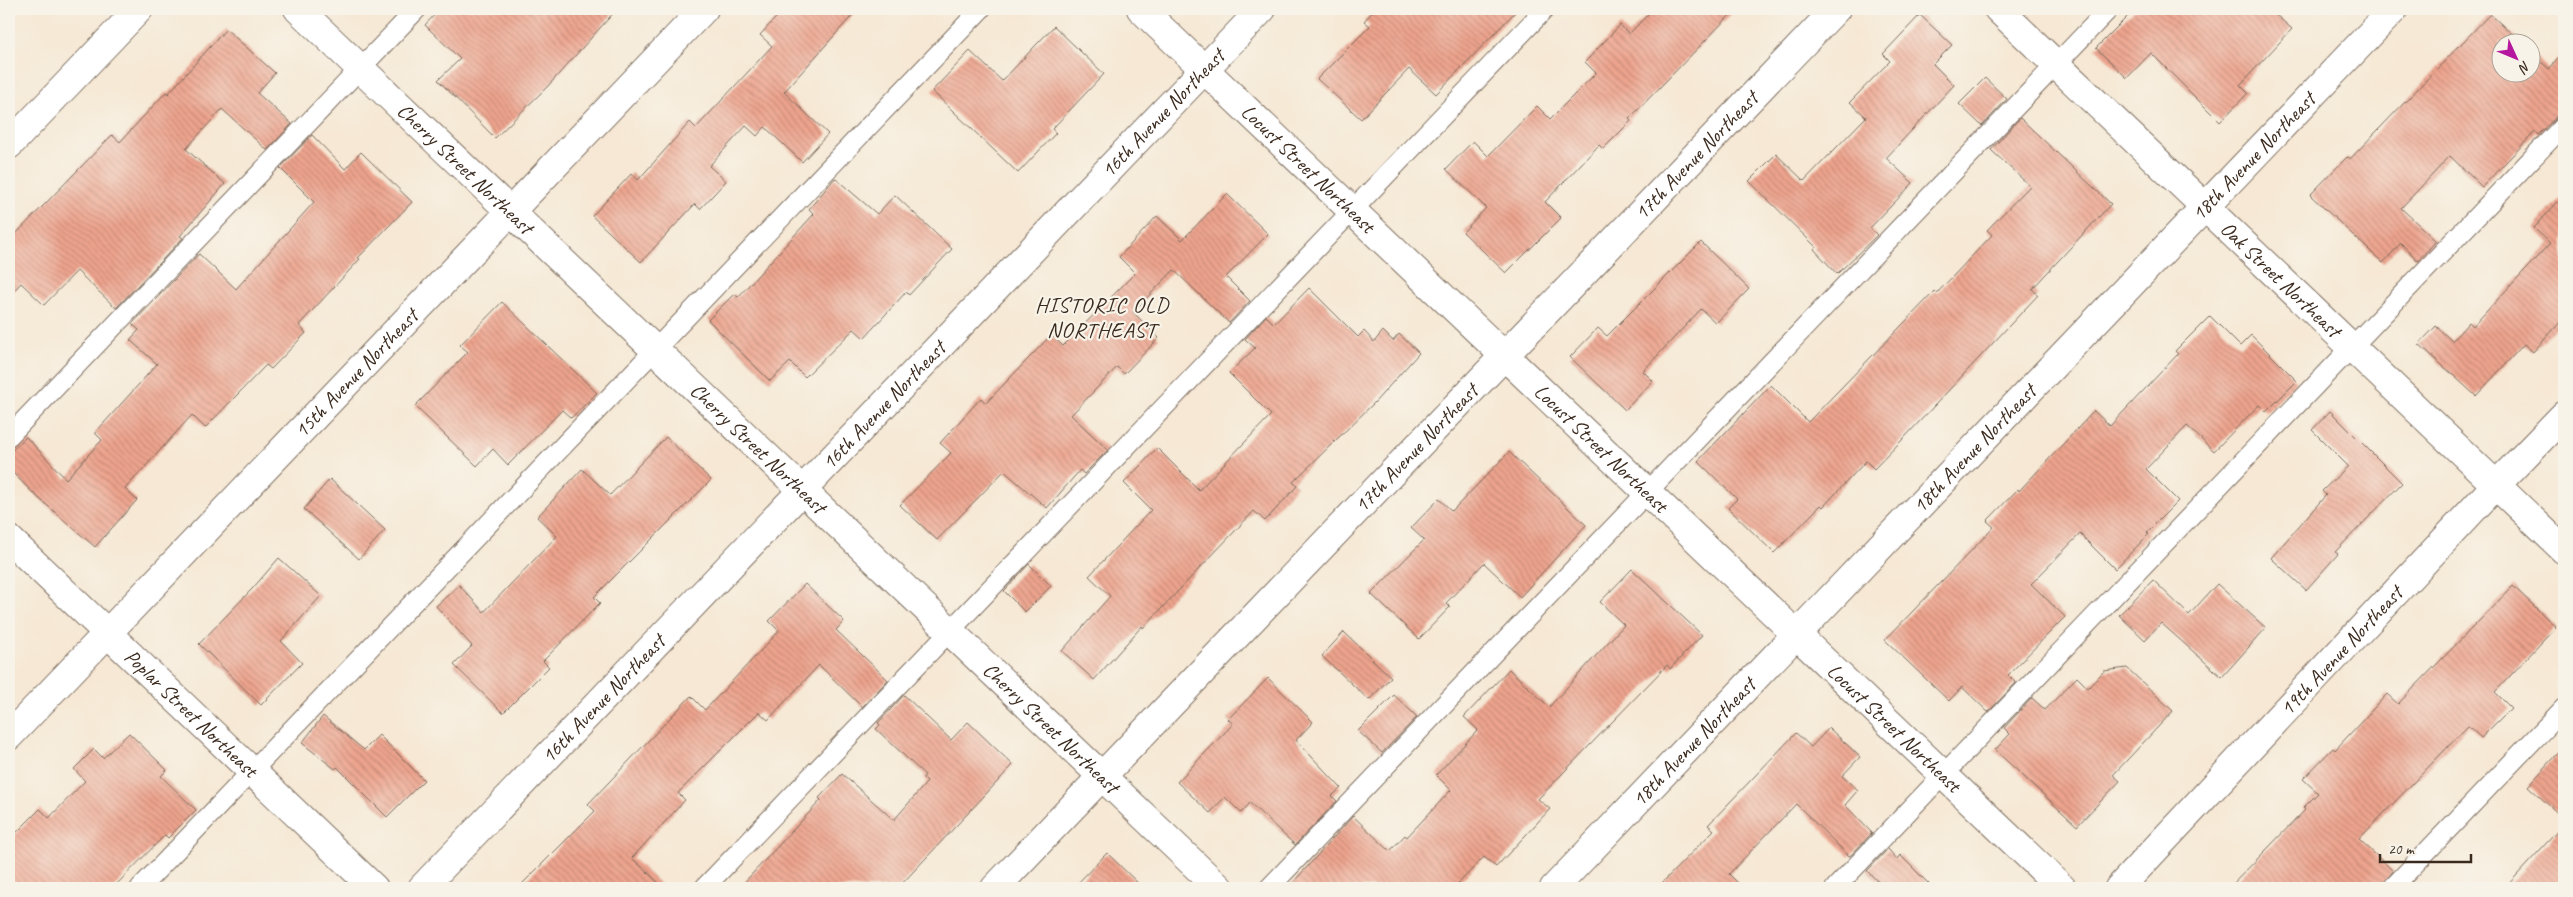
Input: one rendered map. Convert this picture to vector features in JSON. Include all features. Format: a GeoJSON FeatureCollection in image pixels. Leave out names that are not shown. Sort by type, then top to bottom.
{"type":"FeatureCollection","features":[{"type":"Feature","properties":{"kind":"street"},"geometry":{"type":"LineString","coordinates":[[9,145],[139,9]]}},
{"type":"Feature","properties":{"kind":"street","name":"Cherry Street Northeast"},"geometry":{"type":"LineString","coordinates":[[298,9],[1219,888]]}},
{"type":"Feature","properties":{"kind":"street","name":"15th Avenue Northeast"},"geometry":{"type":"LineString","coordinates":[[9,736],[704,9]]}},
{"type":"Feature","properties":{"kind":"street","name":"Locust Street Northeast"},"geometry":{"type":"LineString","coordinates":[[1141,9],[2062,888]]}},
{"type":"Feature","properties":{"kind":"street","name":"16th Avenue Northeast"},"geometry":{"type":"LineString","coordinates":[[422,888],[1262,9]]}},
{"type":"Feature","properties":{"kind":"street","name":"17th Avenue Northeast"},"geometry":{"type":"LineString","coordinates":[[995,888],[1836,9]]}},
{"type":"Feature","properties":{"kind":"street","name":"Oak Street Northeast"},"geometry":{"type":"LineString","coordinates":[[1998,9],[2564,550]]}},
{"type":"Feature","properties":{"kind":"street","name":"18th Avenue Northeast"},"geometry":{"type":"LineString","coordinates":[[1554,888],[2394,9]]}},
{"type":"Feature","properties":{"kind":"street","name":"19th Avenue Northeast"},"geometry":{"type":"LineString","coordinates":[[2119,888],[2496,485],[2564,416]]}},
{"type":"Feature","properties":{"kind":"street","name":"Poplar Street Northeast"},"geometry":{"type":"LineString","coordinates":[[9,539],[374,888]]}},
{"type":"Feature","properties":{"kind":"lane"},"geometry":{"type":"LineString","coordinates":[[9,436],[417,9]]}},
{"type":"Feature","properties":{"kind":"lane"},"geometry":{"type":"LineString","coordinates":[[140,888],[981,9]]}},
{"type":"Feature","properties":{"kind":"lane"},"geometry":{"type":"LineString","coordinates":[[704,888],[1545,9]]}},
{"type":"Feature","properties":{"kind":"lane"},"geometry":{"type":"LineString","coordinates":[[1269,888],[2109,9]]}},
{"type":"Feature","properties":{"kind":"lane"},"geometry":{"type":"LineString","coordinates":[[1835,888],[2564,124]]}},
{"type":"Feature","properties":{"kind":"lane"},"geometry":{"type":"LineString","coordinates":[[2392,888],[2564,708]]}},
{"type":"Feature","properties":{"kind":"building"},"geometry":{"type":"Polygon","coordinates":[[[440,9],[617,9],[548,86],[495,138],[438,80],[460,59],[425,25],[440,9]]]}},
{"type":"Feature","properties":{"kind":"building"},"geometry":{"type":"Polygon","coordinates":[[[784,9],[858,9],[784,92],[828,134],[802,162],[765,127],[757,136],[746,126],[709,166],[726,181],[700,209],[695,204],[641,262],[592,216],[632,173],[638,180],[690,122],[696,128],[772,46],[760,35],[784,9]]]}},
{"type":"Feature","properties":{"kind":"building"},"geometry":{"type":"Polygon","coordinates":[[[1375,9],[1518,9],[1436,94],[1409,69],[1361,119],[1317,79],[1370,26],[1364,21],[1375,9]]]}},
{"type":"Feature","properties":{"kind":"building"},"geometry":{"type":"Polygon","coordinates":[[[1653,9],[1736,9],[1629,119],[1631,121],[1603,149],[1599,145],[1545,202],[1561,218],[1506,273],[1463,232],[1486,208],[1446,169],[1473,141],[1488,156],[1537,106],[1550,119],[1596,73],[1585,62],[1620,25],[1629,34],[1653,9]]]}},
{"type":"Feature","properties":{"kind":"building"},"geometry":{"type":"Polygon","coordinates":[[[2135,9],[2269,9],[2292,29],[2240,85],[2248,93],[2220,122],[2151,53],[2127,78],[2096,48],[2135,9]]]}},
{"type":"Feature","properties":{"kind":"building"},"geometry":{"type":"Polygon","coordinates":[[[2490,14],[2510,32],[2490,32],[2490,82],[2540,82],[2540,61],[2549,69],[2564,52],[2564,109],[2538,135],[2535,132],[2482,187],[2450,156],[2401,208],[2436,241],[2418,261],[2401,243],[2383,263],[2310,195],[2347,157],[2350,159],[2490,14]]]}},
{"type":"Feature","properties":{"kind":"building"},"geometry":{"type":"Polygon","coordinates":[[[1920,15],[1952,45],[1933,64],[1954,85],[1886,158],[1913,183],[1870,228],[1877,235],[1837,274],[1814,249],[1816,247],[1749,181],[1776,154],[1804,181],[1866,117],[1850,102],[1890,61],[1883,54],[1920,15]]]}},
{"type":"Feature","properties":{"kind":"building"},"geometry":{"type":"Polygon","coordinates":[[[1054,26],[1104,74],[1052,129],[1056,133],[1018,173],[932,91],[970,51],[1002,81],[1054,26]]]}},
{"type":"Feature","properties":{"kind":"building"},"geometry":{"type":"Polygon","coordinates":[[[226,29],[275,73],[257,93],[292,124],[267,150],[222,109],[186,149],[225,184],[180,236],[183,238],[116,308],[77,271],[44,305],[21,283],[9,296],[9,241],[112,135],[120,142],[166,92],[168,94],[226,29]]]}},
{"type":"Feature","properties":{"kind":"building"},"geometry":{"type":"Polygon","coordinates":[[[1985,78],[2007,99],[1982,126],[1959,104],[1985,78]]]}},
{"type":"Feature","properties":{"kind":"building"},"geometry":{"type":"Polygon","coordinates":[[[2020,118],[2111,204],[2032,289],[2038,295],[1905,437],[1874,469],[1866,461],[1823,507],[1821,505],[1774,553],[1728,508],[1737,499],[1698,461],[1771,385],[1808,422],[1992,235],[1987,230],[2030,186],[1991,150],[2020,118]]]}},
{"type":"Feature","properties":{"kind":"building"},"geometry":{"type":"Polygon","coordinates":[[[312,135],[345,169],[361,152],[412,202],[358,258],[360,259],[299,325],[306,333],[271,369],[266,365],[205,428],[192,415],[125,489],[137,500],[95,547],[33,493],[9,469],[9,453],[26,437],[66,479],[102,440],[95,433],[157,364],[130,340],[139,330],[132,324],[199,254],[236,289],[314,202],[280,168],[312,135]]]}},
{"type":"Feature","properties":{"kind":"building"},"geometry":{"type":"Polygon","coordinates":[[[835,178],[877,214],[895,195],[952,249],[909,295],[906,292],[864,338],[854,329],[805,377],[790,362],[770,381],[708,320],[734,294],[738,297],[814,214],[809,209],[835,178]]]}},
{"type":"Feature","properties":{"kind":"building"},"geometry":{"type":"Polygon","coordinates":[[[1227,194],[1268,234],[1226,277],[1250,301],[1229,323],[1174,270],[1133,312],[1159,338],[1124,374],[1117,367],[1071,415],[1108,450],[1084,474],[1080,470],[1047,508],[1004,471],[937,540],[900,505],[951,453],[940,443],[981,398],[986,403],[1051,335],[1063,346],[1135,273],[1119,257],[1157,216],[1182,240],[1227,194]]]}},
{"type":"Feature","properties":{"kind":"building"},"geometry":{"type":"Polygon","coordinates":[[[2564,195],[2564,318],[2533,352],[2524,344],[2476,396],[2419,344],[2436,326],[2452,341],[2469,322],[2473,326],[2550,243],[2534,228],[2564,195]]]}},
{"type":"Feature","properties":{"kind":"building"},"geometry":{"type":"Polygon","coordinates":[[[1701,242],[1749,289],[1716,323],[1701,309],[1643,371],[1653,381],[1625,410],[1570,357],[1598,328],[1607,336],[1701,242]]]}},
{"type":"Feature","properties":{"kind":"building"},"geometry":{"type":"Polygon","coordinates":[[[1309,288],[1358,337],[1364,331],[1374,342],[1383,331],[1393,341],[1399,334],[1419,353],[1375,402],[1293,482],[1297,486],[1265,521],[1254,511],[1143,628],[1142,626],[1094,680],[1062,651],[1110,596],[1089,576],[1151,510],[1124,483],[1157,448],[1199,490],[1271,415],[1229,373],[1255,348],[1245,339],[1266,316],[1274,324],[1309,288]]]}},
{"type":"Feature","properties":{"kind":"building"},"geometry":{"type":"Polygon","coordinates":[[[502,302],[597,393],[571,418],[562,410],[508,465],[493,449],[477,466],[415,406],[468,352],[460,345],[502,302]]]}},
{"type":"Feature","properties":{"kind":"building"},"geometry":{"type":"Polygon","coordinates":[[[2210,316],[2240,346],[2251,335],[2297,381],[2266,412],[2259,405],[2214,451],[2187,426],[2146,469],[2178,501],[2147,532],[2149,534],[2115,569],[2080,534],[2031,584],[2065,617],[2008,675],[2016,683],[1988,712],[1962,687],[1949,701],[1885,640],[1994,527],[1987,521],[2018,489],[2019,491],[2094,411],[2110,426],[2178,354],[2175,351],[2210,316]]]}},
{"type":"Feature","properties":{"kind":"building"},"geometry":{"type":"Polygon","coordinates":[[[2330,411],[2402,483],[2335,552],[2338,554],[2306,590],[2271,558],[2326,495],[2322,491],[2348,466],[2312,430],[2330,411]]]}},
{"type":"Feature","properties":{"kind":"building"},"geometry":{"type":"Polygon","coordinates":[[[666,437],[711,480],[594,597],[600,603],[543,661],[549,667],[503,713],[454,665],[472,646],[436,606],[459,585],[484,612],[557,536],[537,517],[582,469],[610,495],[666,437]]]}},
{"type":"Feature","properties":{"kind":"building"},"geometry":{"type":"Polygon","coordinates":[[[1509,452],[1586,525],[1520,597],[1484,563],[1446,603],[1450,607],[1419,639],[1371,594],[1424,540],[1411,528],[1439,499],[1452,511],[1509,452]]]}},
{"type":"Feature","properties":{"kind":"building"},"geometry":{"type":"Polygon","coordinates":[[[330,479],[385,530],[359,559],[304,509],[330,479]]]}},
{"type":"Feature","properties":{"kind":"building"},"geometry":{"type":"Polygon","coordinates":[[[279,558],[321,596],[281,641],[302,663],[261,705],[199,644],[279,558]]]}},
{"type":"Feature","properties":{"kind":"building"},"geometry":{"type":"Polygon","coordinates":[[[1029,564],[1051,586],[1025,612],[1004,591],[1029,564]]]}},
{"type":"Feature","properties":{"kind":"building"},"geometry":{"type":"Polygon","coordinates":[[[1632,569],[1702,635],[1670,669],[1667,665],[1538,799],[1550,809],[1496,867],[1484,857],[1454,888],[1288,888],[1353,816],[1390,851],[1405,835],[1407,837],[1451,790],[1436,775],[1478,730],[1464,717],[1509,669],[1549,707],[1624,625],[1600,602],[1632,569]]]}},
{"type":"Feature","properties":{"kind":"building"},"geometry":{"type":"Polygon","coordinates":[[[2153,580],[2189,615],[2217,584],[2266,628],[2222,677],[2161,623],[2145,640],[2119,615],[2153,580]]]}},
{"type":"Feature","properties":{"kind":"building"},"geometry":{"type":"Polygon","coordinates":[[[805,584],[844,621],[836,630],[888,680],[862,707],[819,665],[768,720],[759,712],[678,793],[685,800],[632,858],[664,888],[518,888],[595,811],[588,804],[691,696],[705,710],[779,631],[769,621],[805,584]]]}},
{"type":"Feature","properties":{"kind":"building"},"geometry":{"type":"Polygon","coordinates":[[[2513,586],[2556,627],[2495,692],[2511,708],[2481,738],[2468,726],[2359,839],[2393,871],[2381,887],[2229,888],[2305,810],[2303,808],[2318,793],[2303,779],[2333,748],[2335,750],[2387,694],[2398,704],[2513,586]]]}},
{"type":"Feature","properties":{"kind":"building"},"geometry":{"type":"Polygon","coordinates":[[[1344,632],[1391,677],[1369,700],[1322,656],[1344,632]]]}},
{"type":"Feature","properties":{"kind":"building"},"geometry":{"type":"Polygon","coordinates":[[[2127,668],[2173,711],[2113,775],[2120,781],[2077,826],[1995,750],[2010,734],[2004,728],[2032,698],[2045,710],[2077,677],[2088,688],[2104,671],[2127,668]]]}},
{"type":"Feature","properties":{"kind":"building"},"geometry":{"type":"Polygon","coordinates":[[[1268,678],[1313,722],[1296,740],[1341,788],[1332,796],[1337,801],[1295,845],[1250,803],[1241,813],[1225,797],[1210,813],[1177,782],[1233,724],[1228,719],[1268,678]]]}},
{"type":"Feature","properties":{"kind":"building"},"geometry":{"type":"Polygon","coordinates":[[[904,695],[951,740],[968,722],[1013,765],[898,888],[739,888],[821,800],[819,798],[842,774],[894,820],[927,782],[923,778],[925,775],[876,729],[880,725],[878,723],[904,695]]]}},
{"type":"Feature","properties":{"kind":"building"},"geometry":{"type":"Polygon","coordinates":[[[1394,695],[1417,717],[1382,753],[1358,731],[1394,695]]]}},
{"type":"Feature","properties":{"kind":"building"},"geometry":{"type":"Polygon","coordinates":[[[323,716],[364,750],[379,735],[424,780],[387,817],[337,767],[335,769],[302,743],[323,716]]]}},
{"type":"Feature","properties":{"kind":"building"},"geometry":{"type":"Polygon","coordinates":[[[1829,728],[1860,757],[1842,776],[1858,790],[1845,805],[1872,833],[1851,855],[1849,856],[1796,804],[1729,874],[1743,888],[1657,888],[1714,830],[1708,825],[1796,733],[1811,747],[1829,728]]]}},
{"type":"Feature","properties":{"kind":"building"},"geometry":{"type":"Polygon","coordinates":[[[129,733],[167,770],[161,776],[196,810],[168,838],[165,835],[113,888],[9,888],[9,840],[40,809],[49,818],[85,781],[74,769],[94,749],[103,758],[129,733]]]}},
{"type":"Feature","properties":{"kind":"building"},"geometry":{"type":"Polygon","coordinates":[[[2564,747],[2564,819],[2528,786],[2564,747]]]}},
{"type":"Feature","properties":{"kind":"building"},"geometry":{"type":"Polygon","coordinates":[[[2564,824],[2564,888],[2505,888],[2564,824]]]}},
{"type":"Feature","properties":{"kind":"building"},"geometry":{"type":"Polygon","coordinates":[[[1888,849],[1897,859],[1900,855],[1933,888],[1885,888],[1867,871],[1888,849]]]}},
{"type":"Feature","properties":{"kind":"building"},"geometry":{"type":"Polygon","coordinates":[[[1107,853],[1143,888],[1073,888],[1107,853]]]}},
{"type":"Feature","properties":{"kind":"district","name":"HISTORIC OLD NORTHEAST"},"geometry":{"type":"Point","coordinates":[1102,316]}}]}
